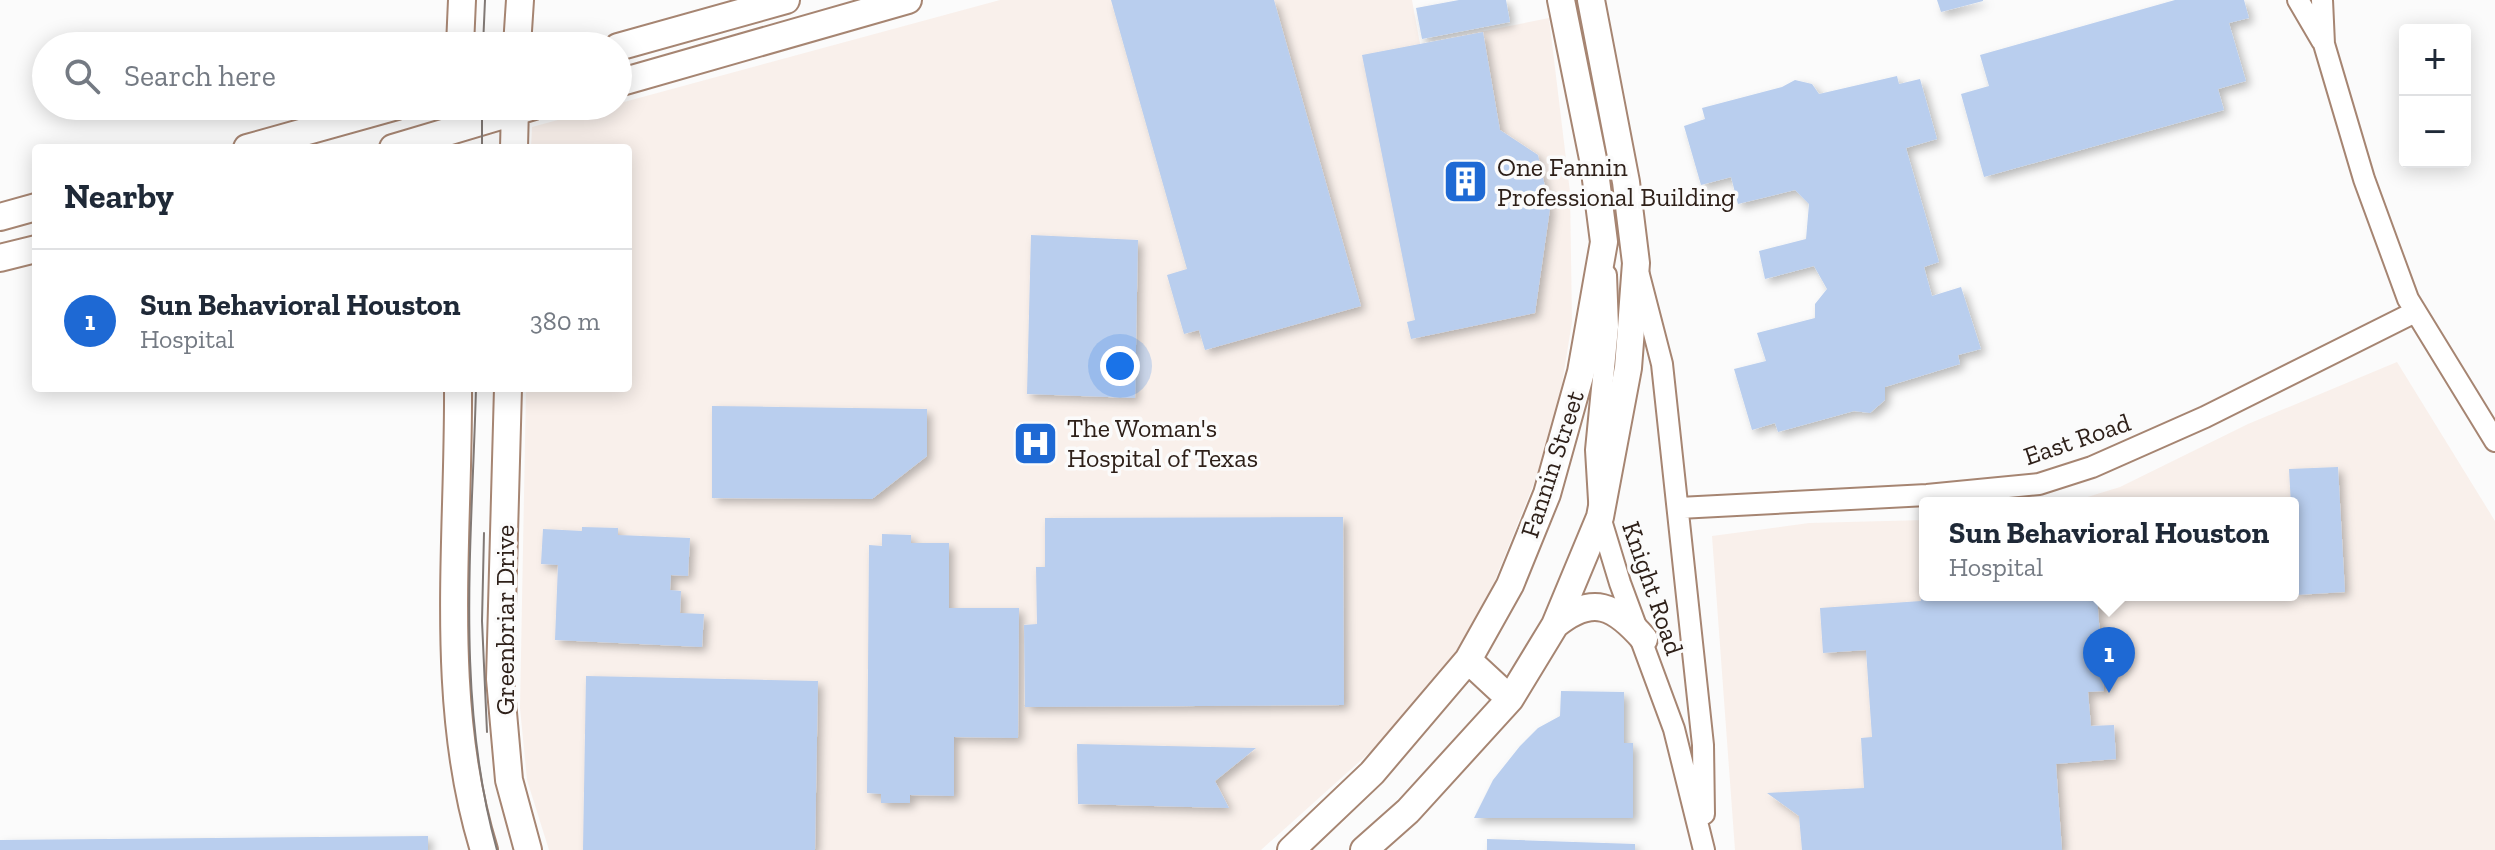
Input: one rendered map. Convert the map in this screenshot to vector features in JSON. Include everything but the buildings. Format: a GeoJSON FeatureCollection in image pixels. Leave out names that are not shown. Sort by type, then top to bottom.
{"type":"FeatureCollection","features":[{"type":"Feature","properties":{"kind":"main road"},"geometry":{"type":"LineString","coordinates":[[461,32],[462,0]]}},
{"type":"Feature","properties":{"kind":"main road"},"geometry":{"type":"LineString","coordinates":[[518,32],[520,0]]}},
{"type":"Feature","properties":{"kind":"main road"},"geometry":{"type":"LineString","coordinates":[[632,43],[786,0]]}},
{"type":"Feature","properties":{"kind":"main road"},"geometry":{"type":"LineString","coordinates":[[632,79],[872,5],[908,0]]}},
{"type":"Feature","properties":{"kind":"main road","name":"Fannin Street"},"geometry":{"type":"LineString","coordinates":[[1291,850],[1372,773],[1468,660],[1510,585],[1547,494],[1581,372],[1604,242],[1587,130],[1561,0]]}},
{"type":"Feature","properties":{"kind":"main road","name":"Fannin Street"},"geometry":{"type":"LineString","coordinates":[[1364,850],[1408,811],[1510,699],[1555,625],[1600,517],[1630,354],[1636,263],[1591,0]]}},
{"type":"Feature","properties":{"kind":"main road"},"geometry":{"type":"LineString","coordinates":[[667,34],[678,66]]}},
{"type":"Feature","properties":{"kind":"main road"},"geometry":{"type":"LineString","coordinates":[[261,144],[347,120]]}},
{"type":"Feature","properties":{"kind":"main road"},"geometry":{"type":"LineString","coordinates":[[406,144],[483,120]]}},
{"type":"Feature","properties":{"kind":"main road"},"geometry":{"type":"LineString","coordinates":[[515,144],[519,120]]}},
{"type":"Feature","properties":{"kind":"main road"},"geometry":{"type":"LineString","coordinates":[[1587,130],[1614,124]]}},
{"type":"Feature","properties":{"kind":"main road"},"geometry":{"type":"LineString","coordinates":[[0,217],[32,208]]}},
{"type":"Feature","properties":{"kind":"main road"},"geometry":{"type":"LineString","coordinates":[[0,258],[32,250]]}},
{"type":"Feature","properties":{"kind":"main road","name":"Greenbriar Drive"},"geometry":{"type":"LineString","coordinates":[[458,392],[456,690],[473,816],[484,850]]}},
{"type":"Feature","properties":{"kind":"main road","name":"Greenbriar Drive"},"geometry":{"type":"LineString","coordinates":[[508,392],[500,679],[509,780],[528,850]]}},
{"type":"Feature","properties":{"kind":"main road"},"geometry":{"type":"LineString","coordinates":[[1555,625],[1573,610],[1589,606],[1609,609],[1624,616],[1644,639]]}},
{"type":"Feature","properties":{"kind":"main road"},"geometry":{"type":"LineString","coordinates":[[1468,660],[1510,699]]}},
{"type":"Feature","properties":{"kind":"street"},"geometry":{"type":"LineString","coordinates":[[2298,0],[2324,44]]}},
{"type":"Feature","properties":{"kind":"street"},"geometry":{"type":"LineString","coordinates":[[2322,0],[2324,44],[2364,179],[2415,312],[2495,441]]}},
{"type":"Feature","properties":{"kind":"street","name":"Knight Road"},"geometry":{"type":"LineString","coordinates":[[1604,242],[1608,327],[1598,419],[1600,517],[1620,583],[1644,639],[1674,729],[1704,850]]}},
{"type":"Feature","properties":{"kind":"street","name":"Knight Road"},"geometry":{"type":"LineString","coordinates":[[1636,263],[1662,364],[1679,508],[1703,745],[1704,850]]}},
{"type":"Feature","properties":{"kind":"street","name":"East Road"},"geometry":{"type":"LineString","coordinates":[[1679,508],[1927,495],[2039,484],[2092,467],[2205,417],[2415,312]]}},
{"type":"Feature","properties":{"kind":"shaded area","name":"The Woman's Hospital of Texas"},"geometry":{"type":"Polygon","coordinates":[[[1000,0],[1412,0],[1420,44],[1549,18],[1570,192],[1572,322],[1559,402],[1534,483],[1487,600],[1446,667],[1379,744],[1261,850],[549,850],[527,780],[520,708],[526,392],[632,392],[632,144],[531,144],[532,127],[558,120],[632,120],[632,100],[1000,0]]]}},
{"type":"Feature","properties":{"kind":"shaded area"},"geometry":{"type":"Polygon","coordinates":[[[2397,362],[2495,521],[2495,850],[1735,850],[1712,536],[1809,523],[1919,520],[1919,601],[2299,601],[2299,497],[2088,497],[2120,487],[2248,424],[2397,362]]]}},
{"type":"Feature","properties":{"kind":"tram line"},"geometry":{"type":"LineString","coordinates":[[484,32],[485,0]]}},
{"type":"Feature","properties":{"kind":"tram line"},"geometry":{"type":"LineString","coordinates":[[482,120],[482,144]]}},
{"type":"Feature","properties":{"kind":"tram line"},"geometry":{"type":"LineString","coordinates":[[476,392],[469,620],[471,678],[475,736],[497,850]]}},
{"type":"Feature","properties":{"kind":"tram line"},"geometry":{"type":"LineString","coordinates":[[484,533],[482,621],[487,732]]}},
{"type":"Feature","properties":{"kind":"place","name":"One Fannin Professional Building"},"geometry":{"type":"Point","coordinates":[1466,182]}},
{"type":"Feature","properties":{"kind":"place","name":"The Woman's Hospital of Texas"},"geometry":{"type":"Point","coordinates":[1036,443]}},
{"type":"Feature","properties":{"kind":"place","name":"Sun Behavioral Houston"},"geometry":{"type":"Point","coordinates":[2109,693]}}]}
